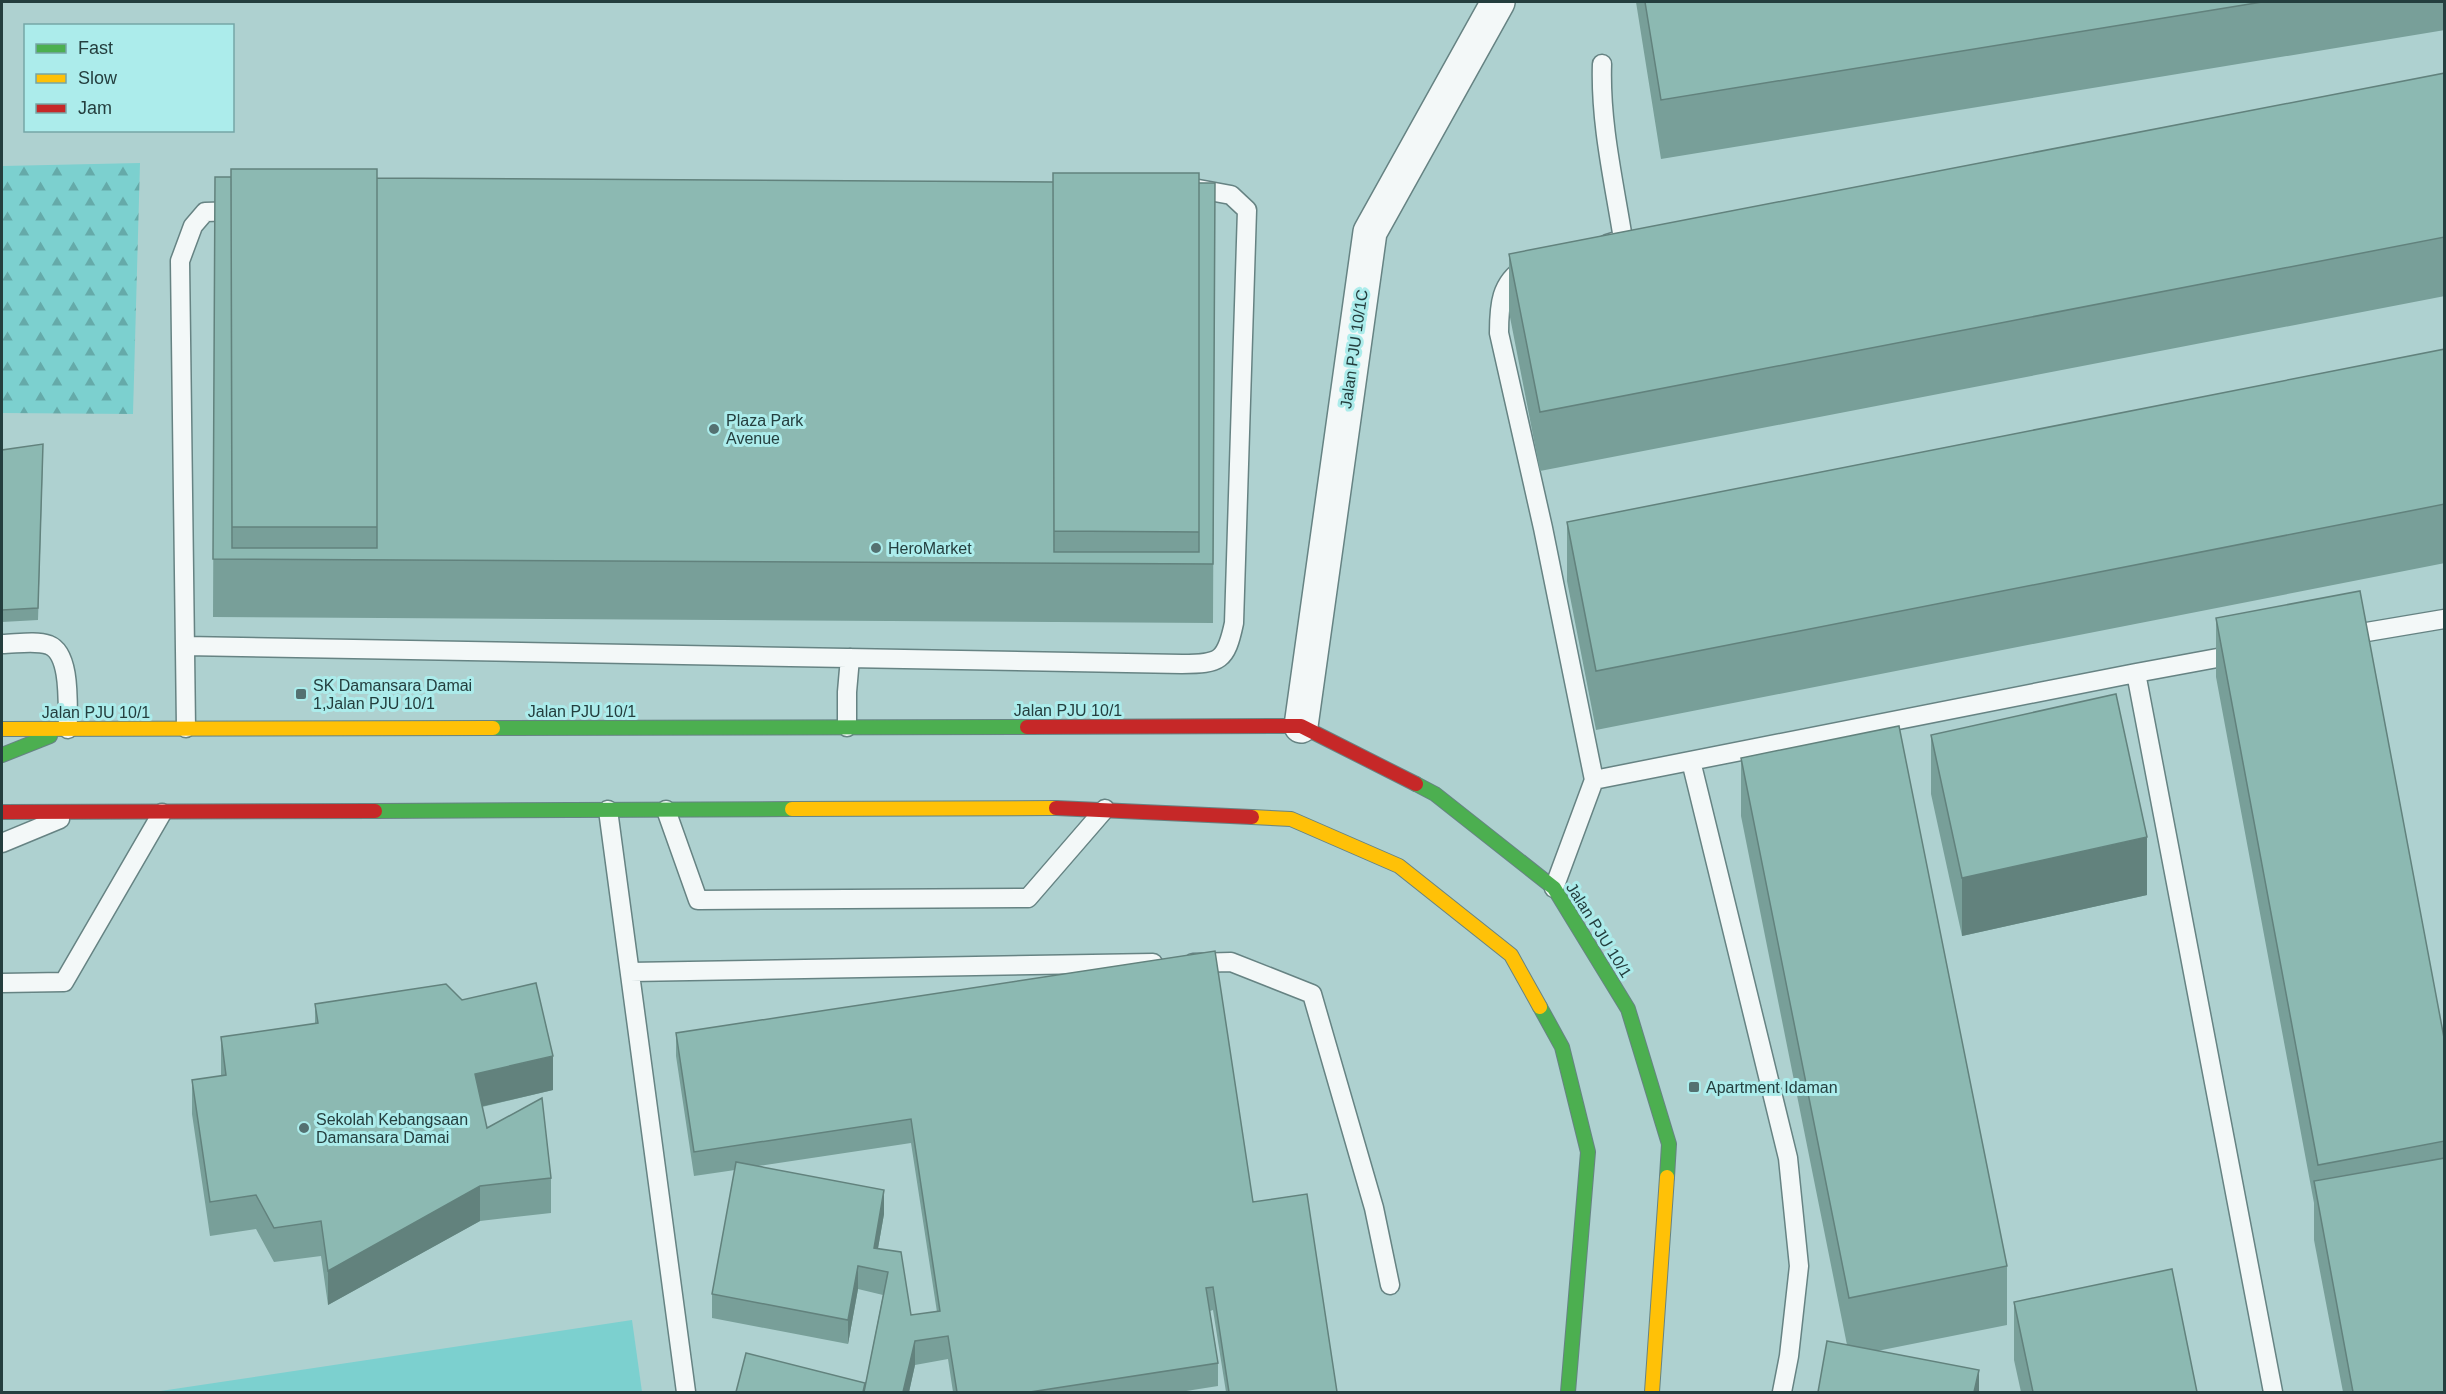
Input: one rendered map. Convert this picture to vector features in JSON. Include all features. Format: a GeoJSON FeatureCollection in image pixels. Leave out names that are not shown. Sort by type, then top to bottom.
{"type":"FeatureCollection","features":[{"type":"Feature","properties":{"kind":"street","name":"Jalan PJU 10/1C"},"geometry":{"type":"LineString","coordinates":[[1301,726],[1370,232],[1498,2]]}},
{"type":"Feature","properties":{"kind":"street","name":"Jalan PJU 10/1"},"geometry":{"type":"LineString","coordinates":[[2,729],[1301,726],[1435,794],[1554,888],[1628,1008],[1669,1144],[1652,1392]]}},
{"type":"Feature","properties":{"kind":"street"},"geometry":{"type":"LineString","coordinates":[[2,755],[68,729]]}},
{"type":"Feature","properties":{"kind":"street"},"geometry":{"type":"LineString","coordinates":[[2,812],[1070,808],[1292,819],[1399,866],[1511,955],[1562,1047],[1588,1152],[1568,1392]]}},
{"type":"Feature","properties":{"kind":"lane"},"geometry":{"type":"LineString","coordinates":[[1589,248],[1623,240],[1601,91],[1602,64]]}},
{"type":"Feature","properties":{"kind":"lane"},"geometry":{"type":"LineString","coordinates":[[185,646],[1201,664],[1217,660],[1229,648],[1234,623],[1247,210],[1231,195],[1200,188],[1176,188]]}},
{"type":"Feature","properties":{"kind":"lane"},"geometry":{"type":"LineString","coordinates":[[186,728],[180,261],[193,226],[206,212],[253,211]]}},
{"type":"Feature","properties":{"kind":"lane"},"geometry":{"type":"LineString","coordinates":[[1543,260],[1532,263],[1516,273],[1504,288],[1499,309],[1499,333],[1543,528],[1594,780],[1554,888]]}},
{"type":"Feature","properties":{"kind":"lane"},"geometry":{"type":"LineString","coordinates":[[2329,638],[2445,619]]}},
{"type":"Feature","properties":{"kind":"lane"},"geometry":{"type":"LineString","coordinates":[[2,645],[31,643],[50,645],[60,656],[66,675],[68,729]]}},
{"type":"Feature","properties":{"kind":"lane"},"geometry":{"type":"LineString","coordinates":[[1594,780],[2261,650]]}},
{"type":"Feature","properties":{"kind":"lane"},"geometry":{"type":"LineString","coordinates":[[848,727],[847,692],[850,658]]}},
{"type":"Feature","properties":{"kind":"lane"},"geometry":{"type":"LineString","coordinates":[[2136,673],[2273,1392]]}},
{"type":"Feature","properties":{"kind":"lane"},"geometry":{"type":"LineString","coordinates":[[1691,761],[1788,1158],[1799,1266],[1790,1356],[1782,1392]]}},
{"type":"Feature","properties":{"kind":"lane"},"geometry":{"type":"LineString","coordinates":[[666,810],[698,900],[1028,898],[1105,809]]}},
{"type":"Feature","properties":{"kind":"lane"},"geometry":{"type":"LineString","coordinates":[[608,810],[686,1392]]}},
{"type":"Feature","properties":{"kind":"lane"},"geometry":{"type":"LineString","coordinates":[[2,843],[78,812]]}},
{"type":"Feature","properties":{"kind":"lane"},"geometry":{"type":"LineString","coordinates":[[2,983],[64,982],[162,813]]}},
{"type":"Feature","properties":{"kind":"lane"},"geometry":{"type":"LineString","coordinates":[[630,972],[1231,962],[1312,994],[1374,1208],[1390,1285]]}},
{"type":"Feature","properties":{"kind":"green space"},"geometry":{"type":"Polygon","coordinates":[[[140,163],[133,414],[2,413],[2,166],[140,163]]]}},
{"type":"Feature","properties":{"kind":"green space"},"geometry":{"type":"Polygon","coordinates":[[[632,1320],[642,1392],[154,1392],[632,1320]]]}},
{"type":"Feature","properties":{"kind":"building"},"geometry":{"type":"Polygon","coordinates":[[[1645,2],[2262,2],[1661,100],[1645,2]]]}},
{"type":"Feature","properties":{"kind":"building"},"geometry":{"type":"Polygon","coordinates":[[[2445,73],[2445,237],[1540,412],[1509,254],[2445,73]]]}},
{"type":"Feature","properties":{"kind":"building"},"geometry":{"type":"Polygon","coordinates":[[[231,169],[377,169],[377,527],[232,527],[231,169]]]}},
{"type":"Feature","properties":{"kind":"building"},"geometry":{"type":"Polygon","coordinates":[[[1053,173],[1199,173],[1199,532],[1054,531],[1053,173]]]}},
{"type":"Feature","properties":{"kind":"building","name":"Plaza Park Avenue"},"geometry":{"type":"Polygon","coordinates":[[[215,177],[231,177],[232,548],[377,548],[377,178],[1053,182],[1054,552],[1199,552],[1199,183],[1215,183],[1213,564],[213,559],[215,177]]]}},
{"type":"Feature","properties":{"kind":"building"},"geometry":{"type":"Polygon","coordinates":[[[2445,349],[2445,504],[1596,671],[1567,522],[2445,349]]]}},
{"type":"Feature","properties":{"kind":"building"},"geometry":{"type":"Polygon","coordinates":[[[43,444],[38,608],[2,610],[2,450],[43,444]]]}},
{"type":"Feature","properties":{"kind":"building"},"geometry":{"type":"Polygon","coordinates":[[[2360,591],[2445,1043],[2445,1141],[2318,1165],[2216,618],[2360,591]]]}},
{"type":"Feature","properties":{"kind":"building"},"geometry":{"type":"Polygon","coordinates":[[[2116,694],[2147,837],[1962,878],[1931,735],[2116,694]]]}},
{"type":"Feature","properties":{"kind":"building"},"geometry":{"type":"Polygon","coordinates":[[[1899,726],[2007,1266],[1849,1298],[1741,758],[1899,726]]]}},
{"type":"Feature","properties":{"kind":"building"},"geometry":{"type":"Polygon","coordinates":[[[1215,951],[1253,1202],[1307,1194],[1337,1392],[1229,1392],[1213,1287],[1206,1288],[1218,1363],[1030,1392],[957,1392],[948,1336],[915,1341],[903,1392],[864,1392],[888,1272],[858,1266],[848,1320],[712,1294],[736,1162],[884,1190],[874,1248],[901,1252],[911,1315],[940,1311],[911,1119],[694,1152],[676,1033],[1215,951]]]}},
{"type":"Feature","properties":{"kind":"building"},"geometry":{"type":"Polygon","coordinates":[[[536,983],[553,1056],[475,1074],[487,1128],[542,1098],[551,1178],[480,1186],[328,1271],[321,1221],[274,1228],[256,1195],[210,1202],[192,1080],[226,1075],[221,1037],[318,1023],[315,1004],[446,984],[462,1000],[536,983]]]}},
{"type":"Feature","properties":{"kind":"building"},"geometry":{"type":"Polygon","coordinates":[[[2445,1158],[2445,1392],[2353,1392],[2314,1181],[2445,1158]]]}},
{"type":"Feature","properties":{"kind":"building"},"geometry":{"type":"Polygon","coordinates":[[[2172,1269],[2197,1392],[2033,1392],[2014,1302],[2172,1269]]]}},
{"type":"Feature","properties":{"kind":"building"},"geometry":{"type":"Polygon","coordinates":[[[1827,1341],[1979,1370],[1974,1392],[1818,1392],[1827,1341]]]}},
{"type":"Feature","properties":{"kind":"building"},"geometry":{"type":"Polygon","coordinates":[[[746,1353],[865,1383],[863,1392],[736,1392],[746,1353]]]}},
{"type":"Feature","properties":{"kind":"traffic: fast"},"geometry":{"type":"LineString","coordinates":[[493,728],[1027,727]]}},
{"type":"Feature","properties":{"kind":"traffic: fast"},"geometry":{"type":"LineString","coordinates":[[2,755],[50,736]]}},
{"type":"Feature","properties":{"kind":"traffic: fast"},"geometry":{"type":"LineString","coordinates":[[1416,784],[1435,794],[1554,888],[1628,1009],[1669,1144],[1667,1177]]}},
{"type":"Feature","properties":{"kind":"traffic: fast"},"geometry":{"type":"LineString","coordinates":[[375,811],[792,809]]}},
{"type":"Feature","properties":{"kind":"traffic: fast"},"geometry":{"type":"LineString","coordinates":[[1540,1007],[1562,1047],[1588,1152],[1568,1392]]}},
{"type":"Feature","properties":{"kind":"traffic: slow"},"geometry":{"type":"LineString","coordinates":[[2,729],[493,728]]}},
{"type":"Feature","properties":{"kind":"traffic: slow"},"geometry":{"type":"LineString","coordinates":[[792,809],[1056,808]]}},
{"type":"Feature","properties":{"kind":"traffic: slow"},"geometry":{"type":"LineString","coordinates":[[1252,817],[1291,819],[1399,866],[1511,955],[1540,1007]]}},
{"type":"Feature","properties":{"kind":"traffic: slow"},"geometry":{"type":"LineString","coordinates":[[1652,1392],[1667,1177]]}},
{"type":"Feature","properties":{"kind":"traffic: jam"},"geometry":{"type":"LineString","coordinates":[[1027,727],[1301,726],[1416,784]]}},
{"type":"Feature","properties":{"kind":"traffic: jam"},"geometry":{"type":"LineString","coordinates":[[1056,808],[1252,817]]}},
{"type":"Feature","properties":{"kind":"traffic: jam"},"geometry":{"type":"LineString","coordinates":[[2,812],[375,811]]}},
{"type":"Feature","properties":{"kind":"place","name":"Plaza Park Avenue"},"geometry":{"type":"Point","coordinates":[714,429]}},
{"type":"Feature","properties":{"kind":"place","name":"HeroMarket"},"geometry":{"type":"Point","coordinates":[876,548]}},
{"type":"Feature","properties":{"kind":"place","name":"SK Damansara Damai 1,Jalan PJU 10/1"},"geometry":{"type":"Point","coordinates":[301,694]}},
{"type":"Feature","properties":{"kind":"place","name":"Apartment Idaman"},"geometry":{"type":"Point","coordinates":[1694,1087]}},
{"type":"Feature","properties":{"kind":"place","name":"Sekolah Kebangsaan Damansara Damai"},"geometry":{"type":"Point","coordinates":[304,1128]}}]}
